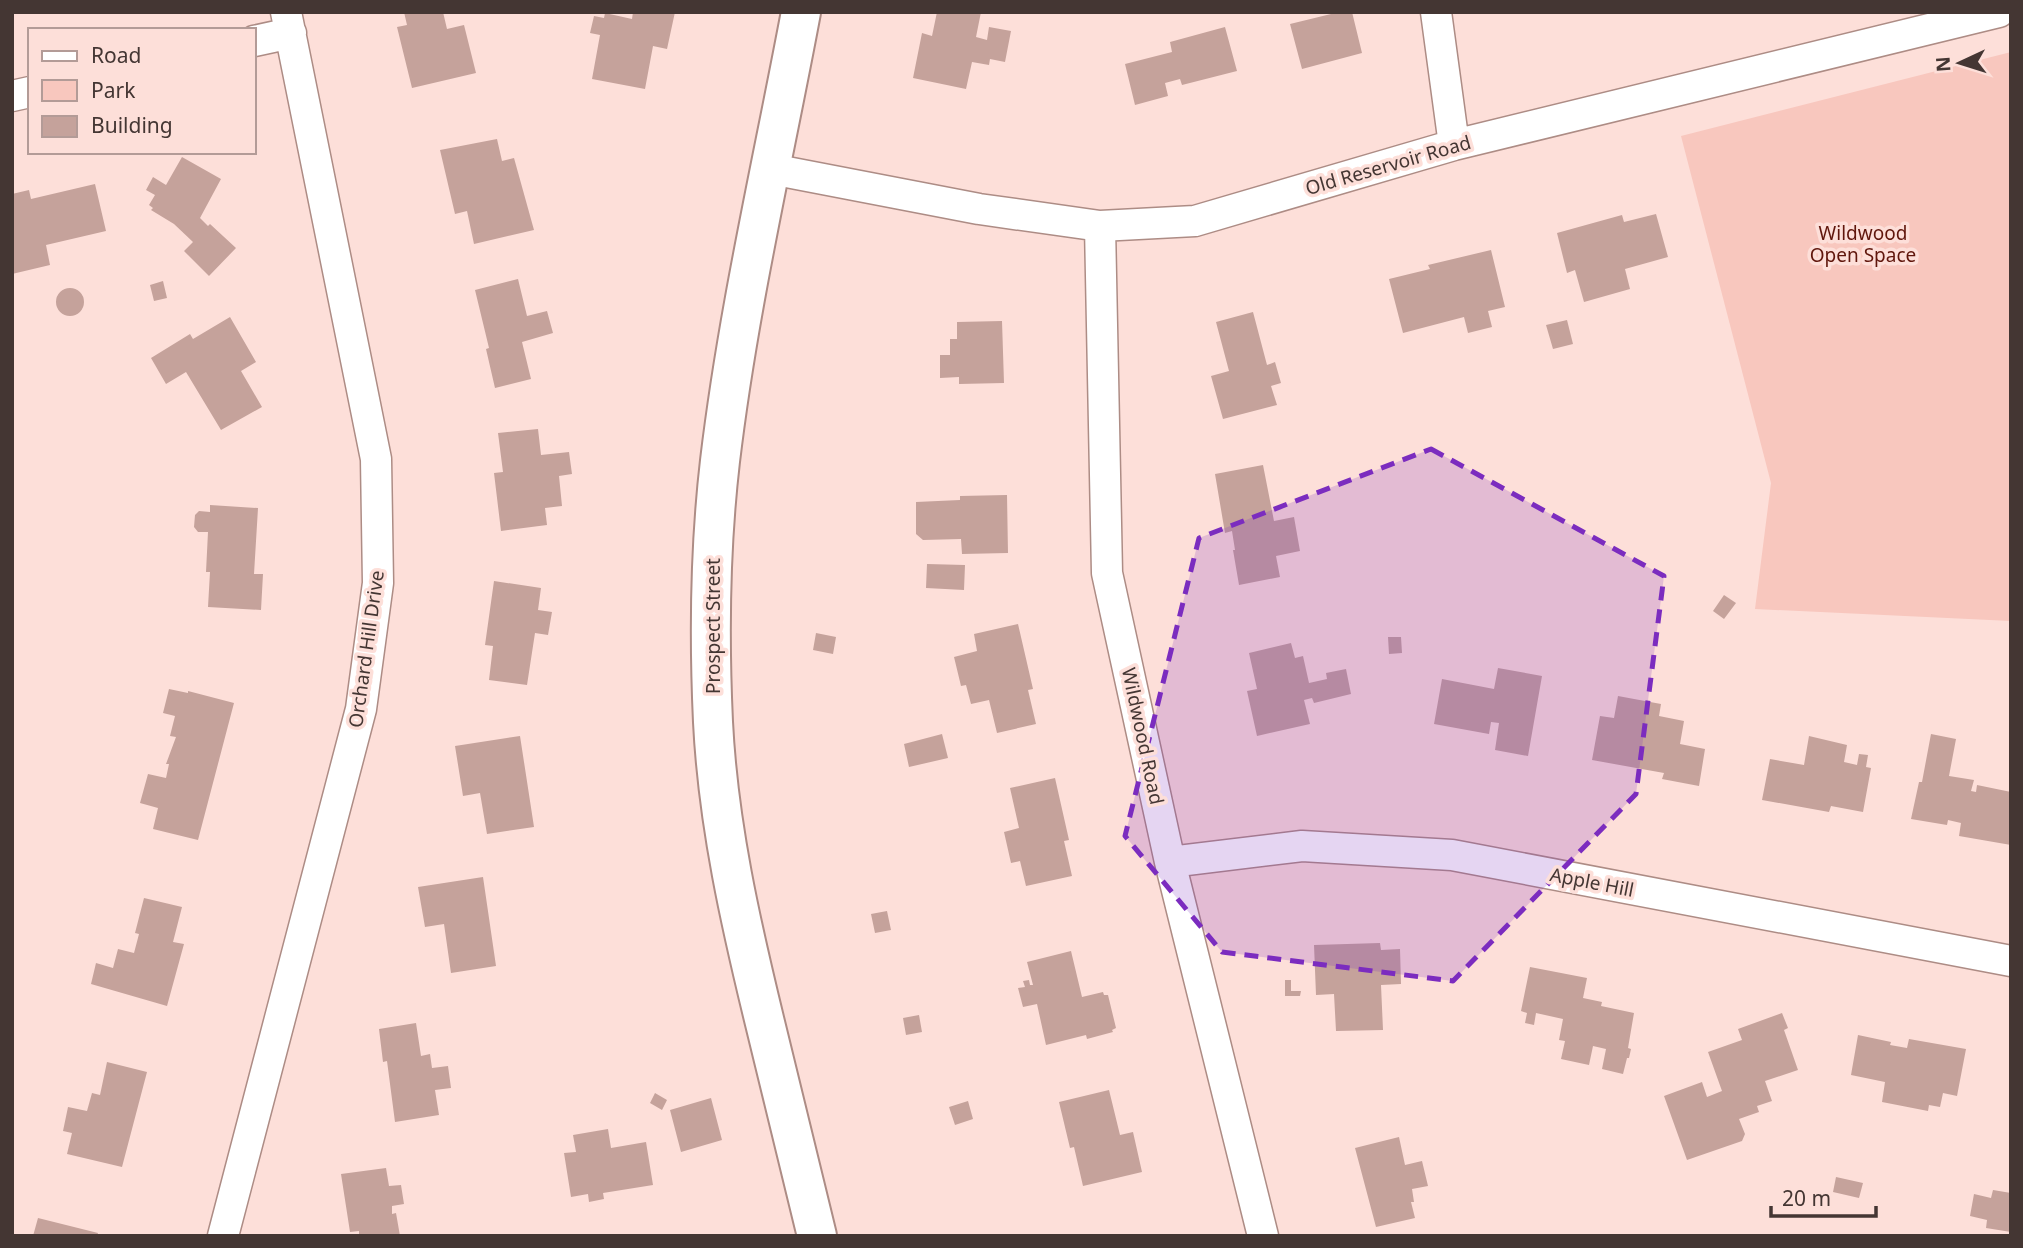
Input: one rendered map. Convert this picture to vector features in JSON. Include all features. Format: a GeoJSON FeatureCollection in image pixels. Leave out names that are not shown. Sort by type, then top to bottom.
{"type":"FeatureCollection","features":[{"type":"Feature","properties":{"kind":"main road","name":"Prospect Street"},"geometry":{"type":"LineString","coordinates":[[802,12],[741,323],[720,460],[711,591],[713,725],[723,819],[740,916],[817,1236]]}},
{"type":"Feature","properties":{"kind":"street"},"geometry":{"type":"LineString","coordinates":[[1436,12],[1454,145]]}},
{"type":"Feature","properties":{"kind":"street","name":"Old Reservoir Road"},"geometry":{"type":"LineString","coordinates":[[771,169],[979,209],[1100,226],[1195,221],[1454,145],[1999,12]]}},
{"type":"Feature","properties":{"kind":"street"},"geometry":{"type":"LineString","coordinates":[[256,40],[288,22]]}},
{"type":"Feature","properties":{"kind":"street","name":"Orchard Hill Drive"},"geometry":{"type":"LineString","coordinates":[[223,1236],[361,709],[379,583],[376,458],[288,22]]}},
{"type":"Feature","properties":{"kind":"street","name":"Wildwood Road"},"geometry":{"type":"LineString","coordinates":[[1100,226],[1107,573],[1170,862],[1263,1236]]}},
{"type":"Feature","properties":{"kind":"street","name":"Apple Hill"},"geometry":{"type":"LineString","coordinates":[[1170,862],[1302,846],[1452,855],[2011,961]]}},
{"type":"Feature","properties":{"kind":"highlighted area"},"geometry":{"type":"Polygon","coordinates":[[[1431,449],[1664,576],[1636,794],[1453,981],[1222,952],[1125,836],[1199,538],[1431,449]]]}},
{"type":"Feature","properties":{"kind":"green space","name":"Wildwood Open Space"},"geometry":{"type":"Polygon","coordinates":[[[2011,52],[2011,621],[1755,609],[1771,483],[1681,136],[2011,52]]]}},
{"type":"Feature","properties":{"kind":"building"},"geometry":{"type":"Polygon","coordinates":[[[404,12],[443,12],[447,29],[464,25],[476,73],[412,88],[397,27],[407,25],[404,12]]]}},
{"type":"Feature","properties":{"kind":"building"},"geometry":{"type":"Polygon","coordinates":[[[633,12],[675,12],[667,49],[653,46],[645,89],[592,79],[600,35],[590,33],[594,16],[604,18],[605,13],[632,19],[633,12]]]}},
{"type":"Feature","properties":{"kind":"building"},"geometry":{"type":"Polygon","coordinates":[[[937,12],[981,12],[976,37],[987,40],[989,27],[1011,31],[1005,62],[990,59],[989,65],[972,62],[966,89],[913,78],[922,33],[932,36],[937,12]]]}},
{"type":"Feature","properties":{"kind":"building"},"geometry":{"type":"Polygon","coordinates":[[[1330,12],[1352,12],[1362,53],[1302,69],[1290,24],[1331,14],[1330,12]]]}},
{"type":"Feature","properties":{"kind":"building"},"geometry":{"type":"Polygon","coordinates":[[[1225,27],[1237,71],[1182,85],[1180,79],[1165,83],[1168,96],[1135,105],[1125,64],[1172,52],[1170,42],[1225,27]]]}},
{"type":"Feature","properties":{"kind":"building"},"geometry":{"type":"Polygon","coordinates":[[[497,139],[502,161],[514,158],[534,230],[474,244],[467,211],[455,214],[440,150],[497,139]]]}},
{"type":"Feature","properties":{"kind":"building"},"geometry":{"type":"Polygon","coordinates":[[[182,157],[221,179],[200,218],[236,248],[209,276],[184,251],[193,242],[174,224],[151,210],[153,208],[149,205],[155,195],[146,190],[153,177],[166,185],[182,157]]]}},
{"type":"Feature","properties":{"kind":"building"},"geometry":{"type":"Polygon","coordinates":[[[95,184],[106,231],[46,245],[50,265],[12,274],[12,194],[29,190],[31,199],[95,184]]]}},
{"type":"Feature","properties":{"kind":"building"},"geometry":{"type":"Polygon","coordinates":[[[1656,214],[1668,257],[1625,269],[1630,289],[1584,302],[1575,270],[1567,273],[1557,233],[1622,215],[1624,222],[1656,214]]]}},
{"type":"Feature","properties":{"kind":"building"},"geometry":{"type":"Polygon","coordinates":[[[1491,250],[1505,307],[1488,311],[1492,327],[1468,333],[1464,317],[1403,333],[1389,279],[1430,269],[1428,265],[1491,250]]]}},
{"type":"Feature","properties":{"kind":"building"},"geometry":{"type":"Polygon","coordinates":[[[518,279],[527,316],[547,311],[553,333],[522,342],[531,379],[495,388],[486,349],[489,348],[475,290],[518,279]]]}},
{"type":"Feature","properties":{"kind":"building"},"geometry":{"type":"Polygon","coordinates":[[[163,281],[167,298],[154,301],[150,285],[163,281]]]}},
{"type":"Feature","properties":{"kind":"building"},"geometry":{"type":"Polygon","coordinates":[[[70,288],[80,292],[84,302],[80,312],[70,316],[60,312],[56,302],[60,292],[70,288]]]}},
{"type":"Feature","properties":{"kind":"building"},"geometry":{"type":"Polygon","coordinates":[[[1253,312],[1267,365],[1275,362],[1281,383],[1271,386],[1277,405],[1223,419],[1211,376],[1229,371],[1216,322],[1253,312]]]}},
{"type":"Feature","properties":{"kind":"building"},"geometry":{"type":"Polygon","coordinates":[[[230,317],[256,362],[241,371],[262,407],[221,430],[186,372],[166,384],[151,358],[190,334],[193,339],[230,317]]]}},
{"type":"Feature","properties":{"kind":"building"},"geometry":{"type":"Polygon","coordinates":[[[1567,320],[1573,344],[1553,349],[1546,325],[1567,320]]]}},
{"type":"Feature","properties":{"kind":"building"},"geometry":{"type":"Polygon","coordinates":[[[1002,321],[1004,383],[959,384],[959,377],[940,378],[940,355],[950,355],[950,339],[957,339],[957,322],[1002,321]]]}},
{"type":"Feature","properties":{"kind":"building"},"geometry":{"type":"Polygon","coordinates":[[[538,429],[541,455],[569,452],[572,474],[559,476],[562,506],[545,508],[547,525],[501,531],[494,473],[503,472],[498,433],[538,429]]]}},
{"type":"Feature","properties":{"kind":"building"},"geometry":{"type":"Polygon","coordinates":[[[1263,465],[1274,521],[1294,517],[1300,551],[1276,556],[1280,577],[1239,585],[1232,531],[1225,533],[1215,474],[1263,465]]]}},
{"type":"Feature","properties":{"kind":"building"},"geometry":{"type":"Polygon","coordinates":[[[1007,495],[1008,553],[962,554],[961,539],[923,540],[916,534],[916,502],[960,500],[960,496],[1007,495]]]}},
{"type":"Feature","properties":{"kind":"building"},"geometry":{"type":"Polygon","coordinates":[[[210,505],[258,508],[254,574],[263,574],[261,610],[208,607],[208,532],[198,532],[194,527],[195,515],[199,511],[210,512],[210,505]]]}},
{"type":"Feature","properties":{"kind":"building"},"geometry":{"type":"Polygon","coordinates":[[[927,564],[965,565],[964,590],[926,588],[927,564]]]}},
{"type":"Feature","properties":{"kind":"building"},"geometry":{"type":"Polygon","coordinates":[[[494,581],[541,588],[538,610],[552,612],[548,635],[535,633],[527,685],[489,680],[493,646],[485,645],[494,581]]]}},
{"type":"Feature","properties":{"kind":"building"},"geometry":{"type":"Polygon","coordinates":[[[1724,595],[1736,603],[1724,619],[1713,611],[1724,595]]]}},
{"type":"Feature","properties":{"kind":"building"},"geometry":{"type":"Polygon","coordinates":[[[1018,624],[1033,689],[1028,690],[1036,724],[997,733],[989,700],[971,704],[966,685],[961,686],[954,657],[977,651],[974,634],[1018,624]]]}},
{"type":"Feature","properties":{"kind":"building"},"geometry":{"type":"Polygon","coordinates":[[[816,633],[836,637],[833,654],[813,650],[816,633]]]}},
{"type":"Feature","properties":{"kind":"building"},"geometry":{"type":"Polygon","coordinates":[[[1388,637],[1401,637],[1402,653],[1389,654],[1388,637]]]}},
{"type":"Feature","properties":{"kind":"building"},"geometry":{"type":"Polygon","coordinates":[[[1291,643],[1295,658],[1303,656],[1309,683],[1327,679],[1326,673],[1346,669],[1351,694],[1314,703],[1312,698],[1304,700],[1310,724],[1257,736],[1247,691],[1257,689],[1249,653],[1291,643]]]}},
{"type":"Feature","properties":{"kind":"building"},"geometry":{"type":"Polygon","coordinates":[[[1498,668],[1542,676],[1528,756],[1495,750],[1499,723],[1491,722],[1489,734],[1434,724],[1442,679],[1494,689],[1498,668]]]}},
{"type":"Feature","properties":{"kind":"building"},"geometry":{"type":"Polygon","coordinates":[[[169,689],[234,703],[198,840],[153,829],[158,808],[140,803],[148,774],[166,778],[169,764],[166,764],[176,737],[170,736],[175,716],[163,713],[169,689]]]}},
{"type":"Feature","properties":{"kind":"building"},"geometry":{"type":"Polygon","coordinates":[[[1618,696],[1661,704],[1659,716],[1684,721],[1680,744],[1705,749],[1699,786],[1662,779],[1664,773],[1592,760],[1600,716],[1614,718],[1618,696]]]}},
{"type":"Feature","properties":{"kind":"building"},"geometry":{"type":"Polygon","coordinates":[[[942,734],[948,758],[909,767],[904,744],[942,734]]]}},
{"type":"Feature","properties":{"kind":"building"},"geometry":{"type":"Polygon","coordinates":[[[1931,734],[1956,739],[1949,776],[1974,780],[1971,791],[1976,792],[1977,785],[2011,792],[2011,845],[1959,836],[1961,823],[1948,820],[1947,825],[1911,819],[1919,782],[1922,782],[1931,734]]]}},
{"type":"Feature","properties":{"kind":"building"},"geometry":{"type":"Polygon","coordinates":[[[520,736],[534,827],[487,834],[480,793],[463,796],[455,746],[520,736]]]}},
{"type":"Feature","properties":{"kind":"building"},"geometry":{"type":"Polygon","coordinates":[[[1809,736],[1847,745],[1844,762],[1857,765],[1859,754],[1868,755],[1866,767],[1871,768],[1863,812],[1831,806],[1829,812],[1762,800],[1770,759],[1804,765],[1809,736]]]}},
{"type":"Feature","properties":{"kind":"building"},"geometry":{"type":"Polygon","coordinates":[[[1055,778],[1069,840],[1064,841],[1072,876],[1026,886],[1020,861],[1011,863],[1004,832],[1019,828],[1010,788],[1055,778]]]}},
{"type":"Feature","properties":{"kind":"building"},"geometry":{"type":"Polygon","coordinates":[[[483,877],[496,966],[451,973],[444,924],[425,927],[418,887],[483,877]]]}},
{"type":"Feature","properties":{"kind":"building"},"geometry":{"type":"Polygon","coordinates":[[[144,898],[182,907],[173,942],[184,944],[167,1006],[91,984],[96,963],[113,968],[118,949],[134,953],[139,934],[135,933],[144,898]]]}},
{"type":"Feature","properties":{"kind":"building"},"geometry":{"type":"Polygon","coordinates":[[[887,911],[891,930],[875,933],[871,914],[887,911]]]}},
{"type":"Feature","properties":{"kind":"building"},"geometry":{"type":"Polygon","coordinates":[[[1380,943],[1381,950],[1400,949],[1401,984],[1381,985],[1383,1030],[1336,1031],[1334,994],[1316,995],[1314,945],[1380,943]]]}},
{"type":"Feature","properties":{"kind":"building"},"geometry":{"type":"Polygon","coordinates":[[[1071,951],[1082,997],[1103,992],[1108,995],[1116,1028],[1113,1032],[1087,1039],[1086,1035],[1046,1045],[1037,1004],[1023,1007],[1018,988],[1025,987],[1023,981],[1029,980],[1030,985],[1033,985],[1027,962],[1071,951]]]}},
{"type":"Feature","properties":{"kind":"building"},"geometry":{"type":"Polygon","coordinates":[[[1530,967],[1587,978],[1583,998],[1602,1002],[1601,1006],[1634,1013],[1628,1048],[1631,1049],[1623,1074],[1602,1069],[1606,1049],[1593,1046],[1589,1065],[1561,1059],[1565,1041],[1559,1040],[1563,1019],[1536,1013],[1534,1025],[1525,1023],[1527,1013],[1521,1011],[1530,967]]]}},
{"type":"Feature","properties":{"kind":"building"},"geometry":{"type":"Polygon","coordinates":[[[1285,980],[1291,980],[1291,991],[1301,991],[1300,996],[1285,996],[1285,980]]]}},
{"type":"Feature","properties":{"kind":"building"},"geometry":{"type":"Polygon","coordinates":[[[1782,1013],[1788,1028],[1784,1030],[1798,1070],[1765,1081],[1772,1101],[1757,1106],[1759,1112],[1739,1119],[1745,1134],[1742,1141],[1687,1160],[1664,1096],[1702,1082],[1707,1097],[1722,1091],[1708,1052],[1742,1040],[1738,1029],[1782,1013]]]}},
{"type":"Feature","properties":{"kind":"building"},"geometry":{"type":"Polygon","coordinates":[[[919,1015],[922,1032],[906,1035],[903,1018],[919,1015]]]}},
{"type":"Feature","properties":{"kind":"building"},"geometry":{"type":"Polygon","coordinates":[[[416,1023],[421,1056],[430,1054],[432,1068],[448,1066],[451,1088],[435,1090],[439,1115],[395,1122],[387,1061],[383,1062],[379,1029],[416,1023]]]}},
{"type":"Feature","properties":{"kind":"building"},"geometry":{"type":"Polygon","coordinates":[[[1858,1035],[1907,1048],[1909,1039],[1966,1049],[1957,1096],[1943,1093],[1940,1107],[1929,1105],[1928,1111],[1882,1102],[1885,1082],[1851,1075],[1858,1035]]]}},
{"type":"Feature","properties":{"kind":"building"},"geometry":{"type":"Polygon","coordinates":[[[107,1062],[147,1072],[122,1167],[67,1154],[72,1133],[63,1131],[68,1107],[87,1111],[92,1093],[100,1095],[107,1062]]]}},
{"type":"Feature","properties":{"kind":"building"},"geometry":{"type":"Polygon","coordinates":[[[1109,1090],[1120,1135],[1133,1132],[1142,1172],[1083,1186],[1059,1102],[1109,1090]]]}},
{"type":"Feature","properties":{"kind":"building"},"geometry":{"type":"Polygon","coordinates":[[[655,1093],[667,1100],[662,1110],[650,1103],[655,1093]]]}},
{"type":"Feature","properties":{"kind":"building"},"geometry":{"type":"Polygon","coordinates":[[[711,1098],[722,1140],[681,1152],[670,1110],[711,1098]]]}},
{"type":"Feature","properties":{"kind":"building"},"geometry":{"type":"Polygon","coordinates":[[[968,1101],[973,1119],[955,1125],[949,1107],[968,1101]]]}},
{"type":"Feature","properties":{"kind":"building"},"geometry":{"type":"Polygon","coordinates":[[[608,1129],[611,1148],[646,1142],[653,1185],[603,1193],[604,1199],[589,1202],[588,1194],[571,1197],[564,1153],[576,1152],[573,1135],[608,1129]]]}},
{"type":"Feature","properties":{"kind":"building"},"geometry":{"type":"Polygon","coordinates":[[[1399,1137],[1405,1165],[1422,1161],[1428,1186],[1412,1189],[1414,1202],[1411,1202],[1415,1218],[1376,1227],[1355,1148],[1399,1137]]]}},
{"type":"Feature","properties":{"kind":"building"},"geometry":{"type":"Polygon","coordinates":[[[386,1168],[389,1186],[401,1185],[404,1204],[392,1206],[400,1236],[359,1236],[359,1231],[350,1232],[341,1174],[386,1168]]]}},
{"type":"Feature","properties":{"kind":"building"},"geometry":{"type":"Polygon","coordinates":[[[1836,1177],[1863,1183],[1859,1198],[1833,1192],[1836,1177]]]}},
{"type":"Feature","properties":{"kind":"building"},"geometry":{"type":"Polygon","coordinates":[[[1993,1190],[2011,1193],[2011,1232],[1986,1228],[1987,1220],[1970,1216],[1974,1194],[1991,1198],[1993,1190]]]}},
{"type":"Feature","properties":{"kind":"building"},"geometry":{"type":"Polygon","coordinates":[[[38,1218],[98,1233],[97,1236],[33,1236],[38,1218]]]}}]}
